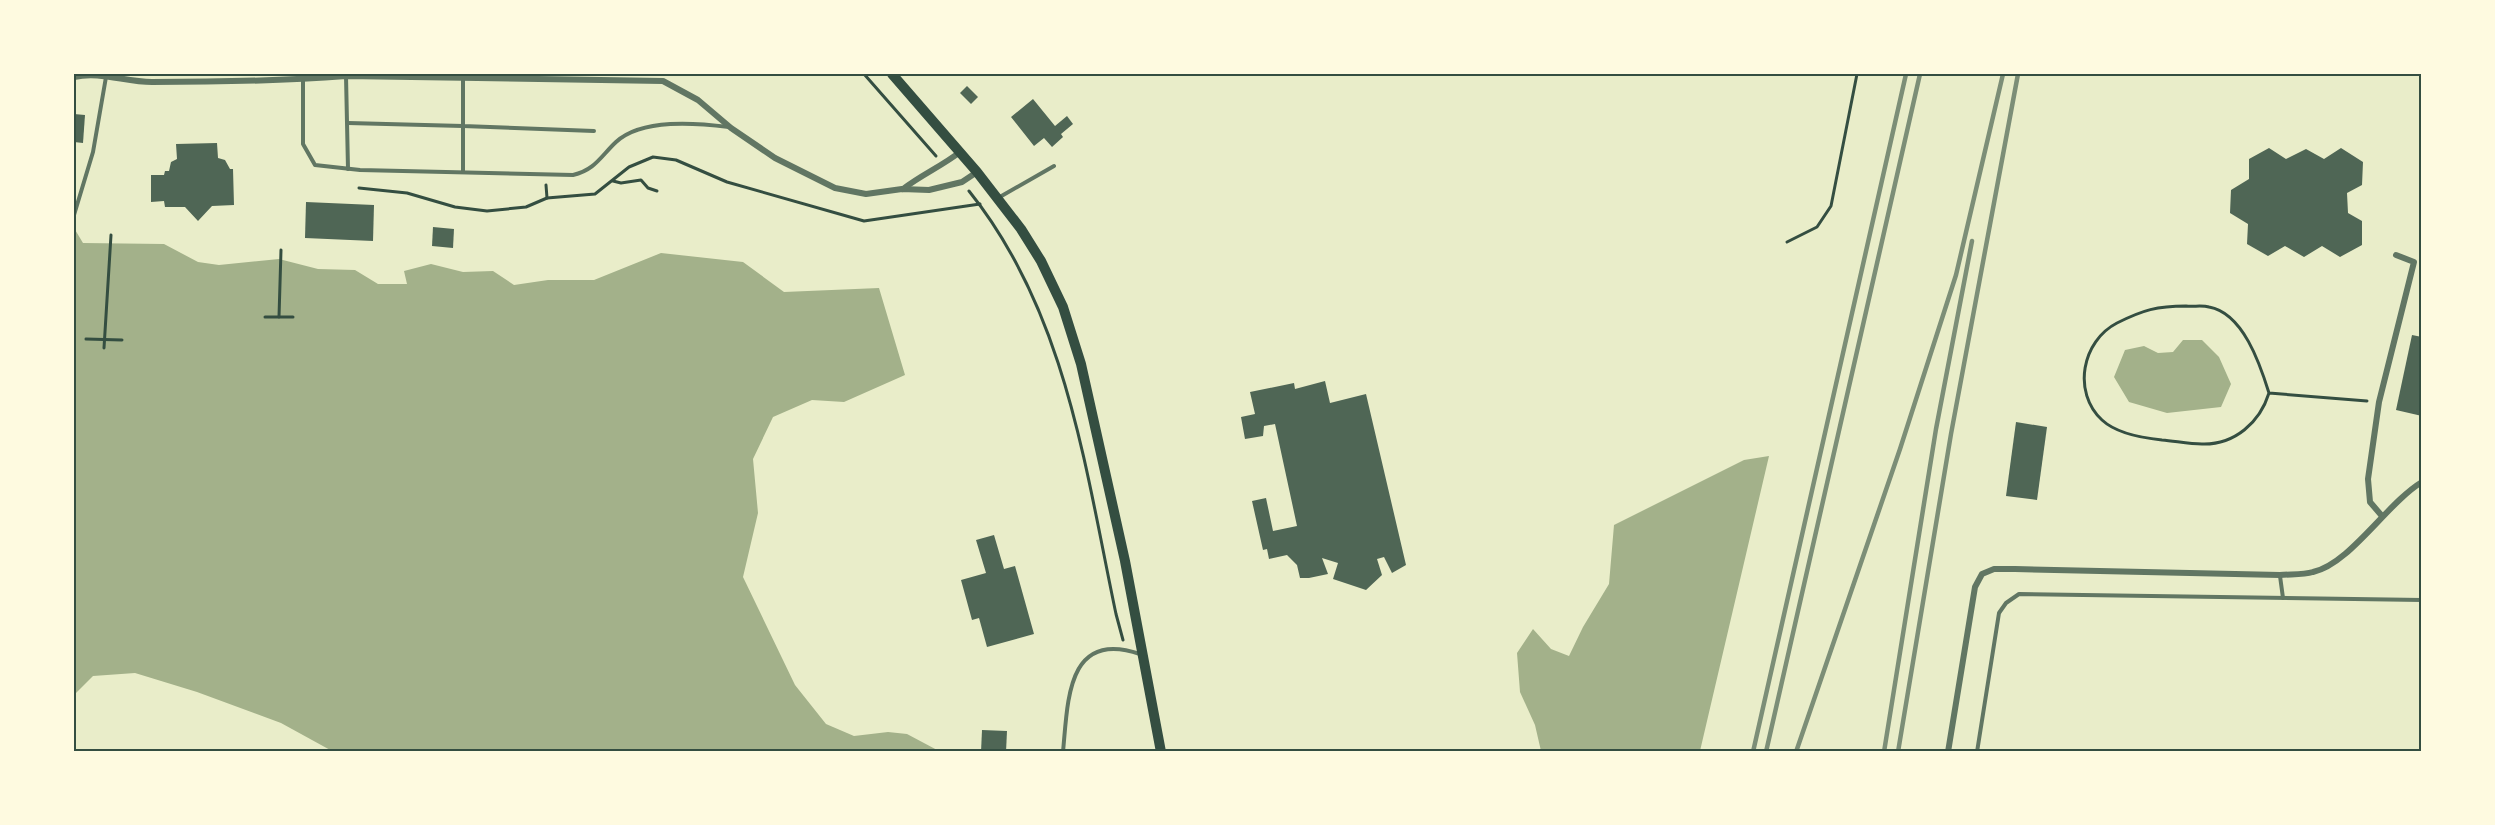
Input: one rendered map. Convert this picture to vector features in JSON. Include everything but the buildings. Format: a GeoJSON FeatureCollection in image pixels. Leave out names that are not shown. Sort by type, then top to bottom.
{"type":"FeatureCollection","features":[{"type":"Feature","properties":{"kind":"main road"},"geometry":{"type":"LineString","coordinates":[[892,74],[960,152],[1021,229],[1041,261],[1063,307],[1078,355],[1125,561],[1161,752]]}},
{"type":"Feature","properties":{"kind":"street"},"geometry":{"type":"LineString","coordinates":[[74,77],[88,74],[148,82],[346,76],[663,81],[698,100],[731,128],[775,158],[836,188],[866,194],[902,189],[929,190],[962,182],[976,172]]}},
{"type":"Feature","properties":{"kind":"street"},"geometry":{"type":"LineString","coordinates":[[902,189],[920,176],[944,165],[960,152]]}},
{"type":"Feature","properties":{"kind":"street"},"geometry":{"type":"LineString","coordinates":[[2382,516],[2370,502],[2368,478],[2379,402],[2414,262],[2396,255]]}},
{"type":"Feature","properties":{"kind":"street"},"geometry":{"type":"LineString","coordinates":[[1948,752],[1975,587],[1982,574],[1994,569],[2015,568],[2280,575],[2313,572],[2330,566],[2421,482]]}},
{"type":"Feature","properties":{"kind":"lane"},"geometry":{"type":"LineString","coordinates":[[74,215],[93,152],[106,76]]}},
{"type":"Feature","properties":{"kind":"lane"},"geometry":{"type":"LineString","coordinates":[[346,76],[348,169]]}},
{"type":"Feature","properties":{"kind":"lane"},"geometry":{"type":"LineString","coordinates":[[463,77],[463,172]]}},
{"type":"Feature","properties":{"kind":"lane"},"geometry":{"type":"LineString","coordinates":[[303,79],[303,144],[315,165],[348,169],[573,175],[587,172],[627,133],[641,128],[697,123],[731,128]]}},
{"type":"Feature","properties":{"kind":"lane"},"geometry":{"type":"LineString","coordinates":[[348,123],[594,131]]}},
{"type":"Feature","properties":{"kind":"lane"},"geometry":{"type":"LineString","coordinates":[[998,199],[1054,166]]}},
{"type":"Feature","properties":{"kind":"lane"},"geometry":{"type":"LineString","coordinates":[[2280,575],[2283,598]]}},
{"type":"Feature","properties":{"kind":"lane"},"geometry":{"type":"LineString","coordinates":[[1977,752],[1999,613],[2006,603],[2019,594],[2421,600]]}},
{"type":"Feature","properties":{"kind":"lane"},"geometry":{"type":"LineString","coordinates":[[1063,752],[1069,699],[1077,669],[1090,654],[1105,649],[1126,649],[1144,655]]}},
{"type":"Feature","properties":{"kind":"path"},"geometry":{"type":"LineString","coordinates":[[864,74],[944,165]]}},
{"type":"Feature","properties":{"kind":"path"},"geometry":{"type":"LineString","coordinates":[[1786,242],[1817,227],[1831,206],[1857,74]]}},
{"type":"Feature","properties":{"kind":"path"},"geometry":{"type":"LineString","coordinates":[[360,188],[407,193],[455,207],[487,211],[526,207],[547,198],[595,194],[629,167],[653,157],[676,160],[727,182],[864,220],[980,204]]}},
{"type":"Feature","properties":{"kind":"path"},"geometry":{"type":"LineString","coordinates":[[613,181],[621,183],[641,180],[648,188],[657,190]]}},
{"type":"Feature","properties":{"kind":"path"},"geometry":{"type":"LineString","coordinates":[[962,182],[980,204],[1011,252],[1044,319],[1076,422],[1116,614],[1126,649]]}},
{"type":"Feature","properties":{"kind":"path"},"geometry":{"type":"LineString","coordinates":[[104,348],[111,235]]}},
{"type":"Feature","properties":{"kind":"path"},"geometry":{"type":"LineString","coordinates":[[279,317],[281,250]]}},
{"type":"Feature","properties":{"kind":"path"},"geometry":{"type":"LineString","coordinates":[[2209,307],[2225,313],[2241,331],[2253,349],[2269,393],[2264,407],[2252,424],[2230,439],[2204,445],[2150,438],[2115,429],[2102,420],[2094,409],[2087,392],[2084,373],[2086,357],[2109,327],[2150,308],[2209,307]]}},
{"type":"Feature","properties":{"kind":"path"},"geometry":{"type":"LineString","coordinates":[[265,317],[293,317]]}},
{"type":"Feature","properties":{"kind":"path"},"geometry":{"type":"LineString","coordinates":[[86,339],[122,340]]}},
{"type":"Feature","properties":{"kind":"path"},"geometry":{"type":"LineString","coordinates":[[2269,393],[2379,402]]}},
{"type":"Feature","properties":{"kind":"shaded area"},"geometry":{"type":"Polygon","coordinates":[[[74,228],[83,243],[164,244],[198,262],[219,265],[279,259],[318,269],[355,270],[378,284],[407,284],[404,271],[431,264],[463,272],[493,271],[514,285],[548,280],[594,280],[661,253],[743,262],[784,292],[879,288],[905,375],[844,402],[812,400],[773,417],[753,459],[758,513],[743,577],[795,685],[826,724],[854,736],[888,732],[907,734],[939,751],[332,751],[281,723],[197,692],[135,673],[93,676],[74,695],[74,228]]]}},
{"type":"Feature","properties":{"kind":"shaded area"},"geometry":{"type":"Polygon","coordinates":[[[2183,340],[2202,340],[2219,357],[2231,384],[2221,407],[2167,413],[2129,402],[2114,377],[2125,350],[2144,346],[2158,353],[2173,352],[2183,340]]]}},
{"type":"Feature","properties":{"kind":"shaded area"},"geometry":{"type":"Polygon","coordinates":[[[1769,456],[1700,751],[1541,751],[1535,725],[1520,692],[1517,653],[1533,629],[1551,649],[1569,656],[1583,627],[1609,584],[1614,525],[1744,460],[1769,456]]]}},
{"type":"Feature","properties":{"kind":"railway"},"geometry":{"type":"LineString","coordinates":[[1753,752],[1906,74]]}},
{"type":"Feature","properties":{"kind":"railway"},"geometry":{"type":"LineString","coordinates":[[1766,752],[1920,74]]}},
{"type":"Feature","properties":{"kind":"railway"},"geometry":{"type":"LineString","coordinates":[[1796,752],[1900,449],[1956,275],[2003,74]]}},
{"type":"Feature","properties":{"kind":"railway"},"geometry":{"type":"LineString","coordinates":[[1898,752],[1951,434],[2018,74]]}},
{"type":"Feature","properties":{"kind":"railway"},"geometry":{"type":"LineString","coordinates":[[1884,752],[1936,429],[1972,241]]}}]}
